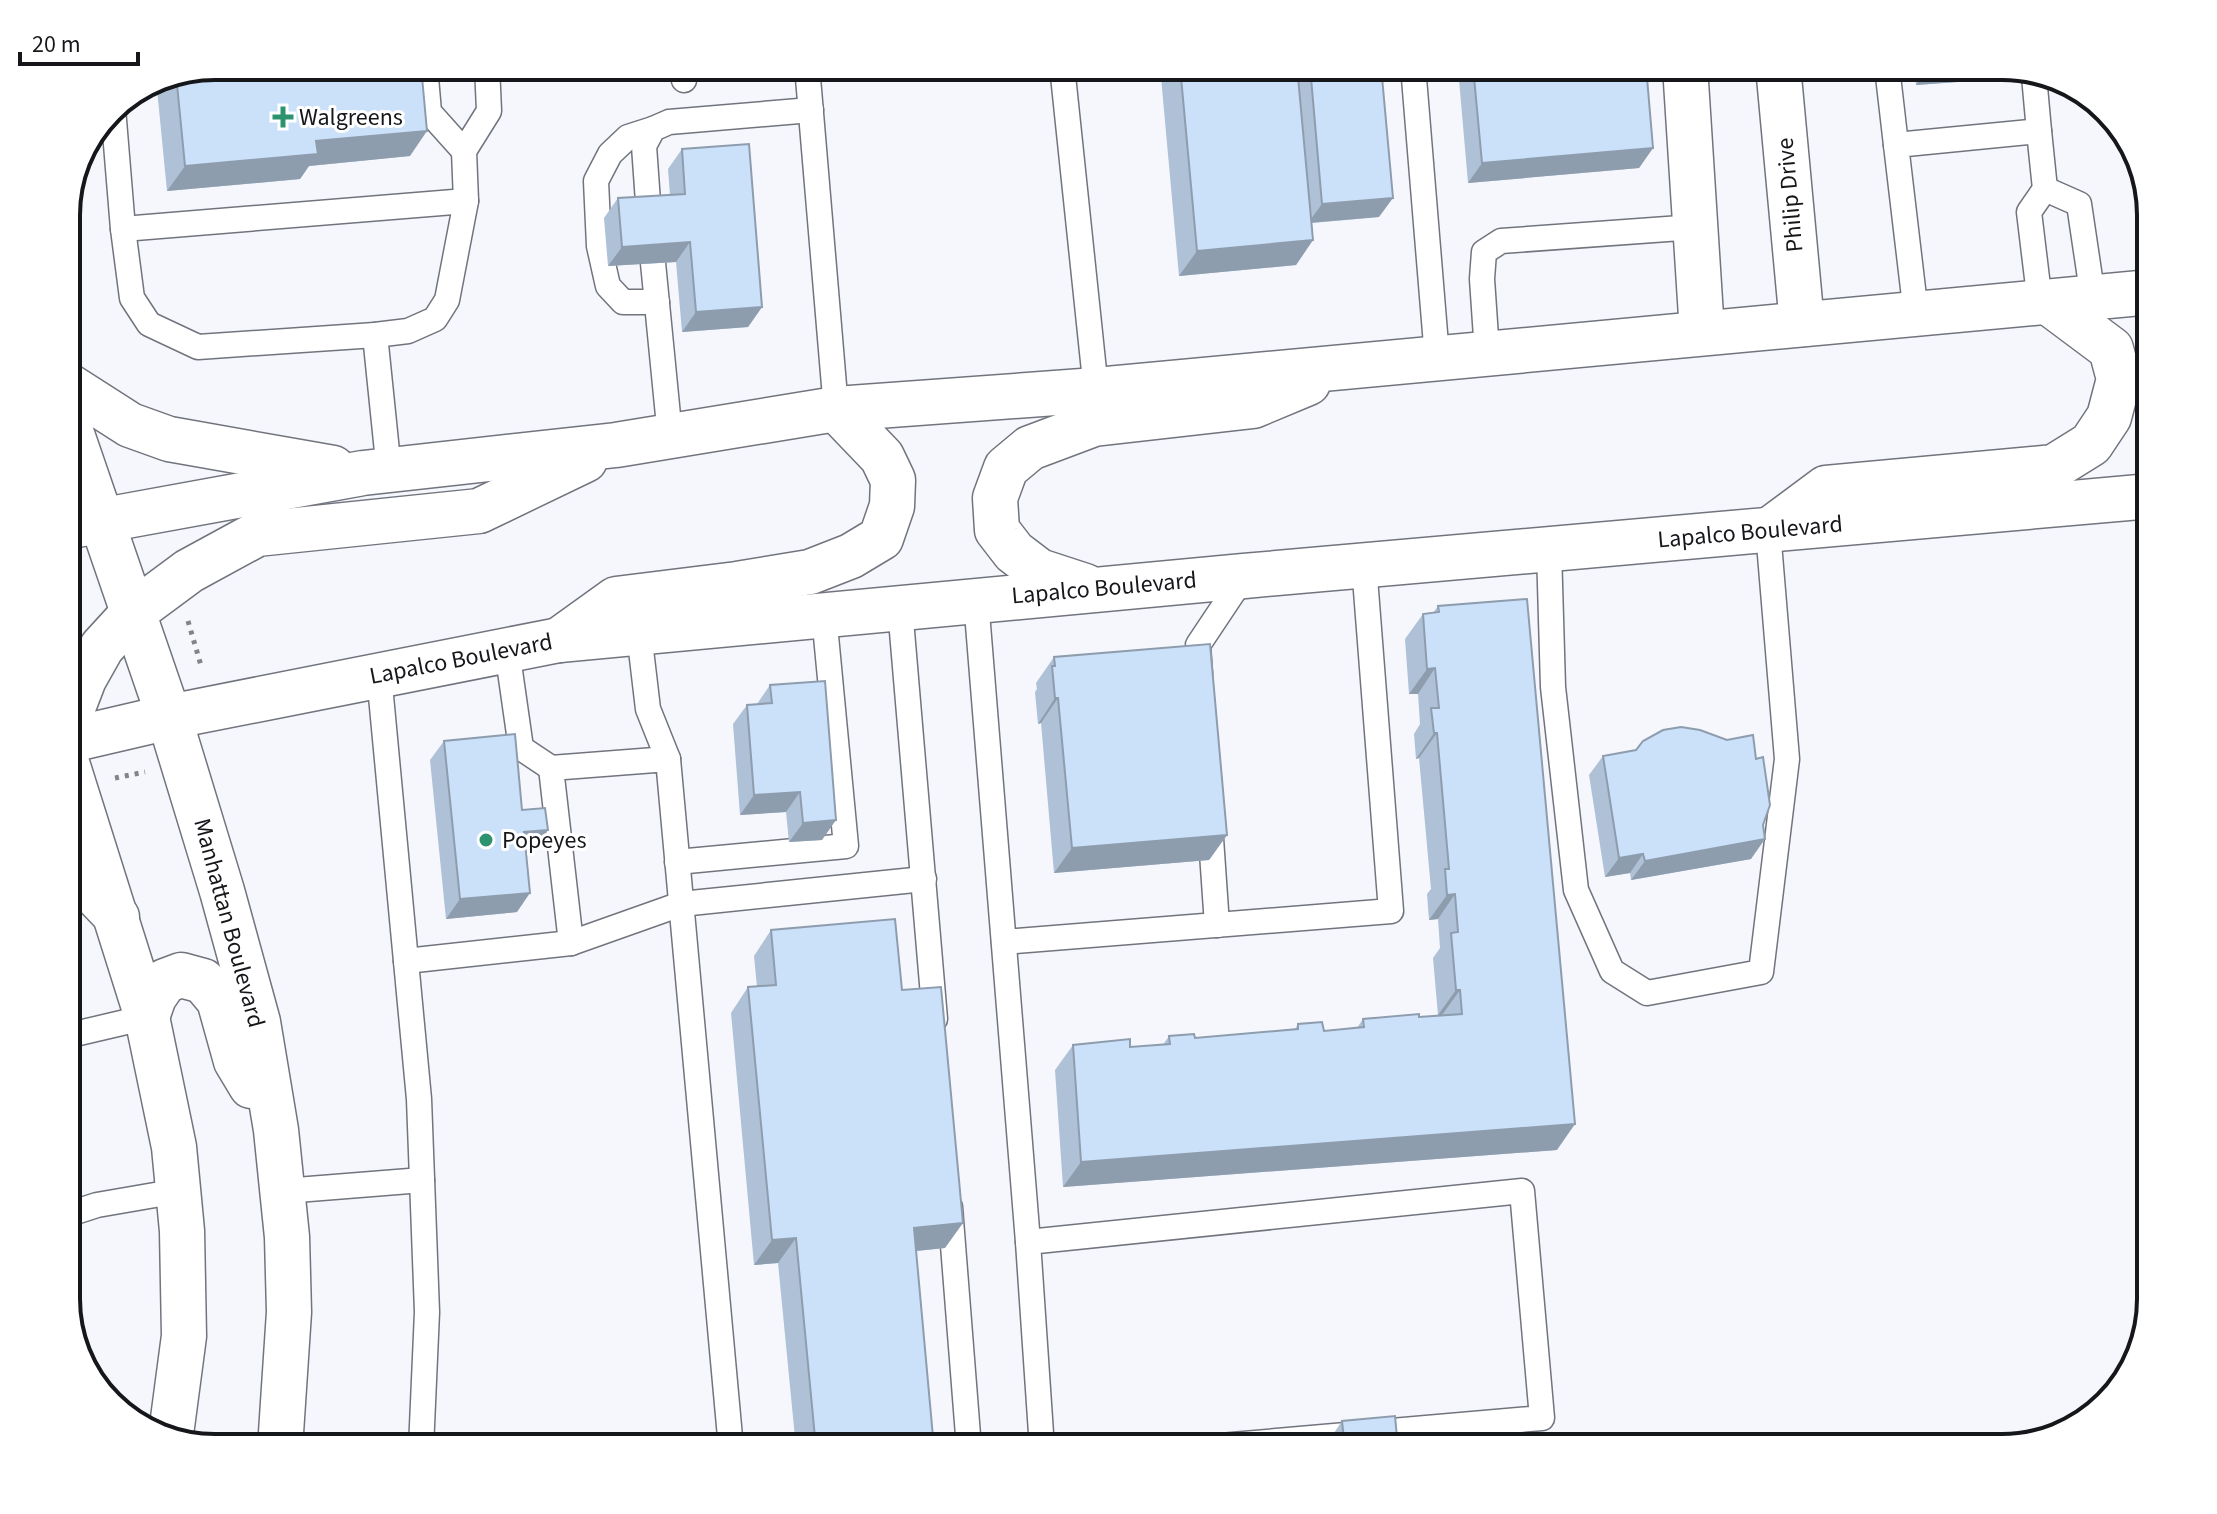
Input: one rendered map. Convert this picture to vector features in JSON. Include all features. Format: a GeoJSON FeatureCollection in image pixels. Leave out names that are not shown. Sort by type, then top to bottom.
{"type":"FeatureCollection","features":[{"type":"Feature","properties":{"kind":"main road"},"geometry":{"type":"LineString","coordinates":[[1686,80],[1702,332]]}},
{"type":"Feature","properties":{"kind":"main road","name":"Philip Drive"},"geometry":{"type":"LineString","coordinates":[[1779,80],[1802,324]]}},
{"type":"Feature","properties":{"kind":"main road"},"geometry":{"type":"LineString","coordinates":[[84,523],[376,472],[616,445],[836,409],[1096,390],[2137,293]]}},
{"type":"Feature","properties":{"kind":"main road"},"geometry":{"type":"LineString","coordinates":[[1768,531],[1826,488],[2054,467],[2091,444],[2109,417],[2119,379],[2111,349],[2044,302]]}},
{"type":"Feature","properties":{"kind":"main road"},"geometry":{"type":"LineString","coordinates":[[1096,589],[1039,571],[1014,552],[997,530],[995,498],[1006,468],[1030,448],[1094,424],[1253,406],[1351,365]]}},
{"type":"Feature","properties":{"kind":"main road"},"geometry":{"type":"LineString","coordinates":[[80,393],[130,425],[169,439],[376,472]]}},
{"type":"Feature","properties":{"kind":"main road"},"geometry":{"type":"LineString","coordinates":[[559,640],[616,599],[810,572],[851,556],[881,538],[892,506],[893,480],[882,457],[836,409]]}},
{"type":"Feature","properties":{"kind":"main road"},"geometry":{"type":"LineString","coordinates":[[80,689],[102,647],[135,611],[189,571],[257,534],[479,511],[616,445]]}},
{"type":"Feature","properties":{"kind":"main road","name":"Lapalco Boulevard"},"geometry":{"type":"LineString","coordinates":[[80,738],[169,717],[559,640],[1096,589],[2137,497]]}},
{"type":"Feature","properties":{"kind":"main road","name":"Manhattan Boulevard"},"geometry":{"type":"LineString","coordinates":[[80,499],[84,523],[135,611],[222,891],[258,1022],[284,1191],[289,1312],[281,1434]]}},
{"type":"Feature","properties":{"kind":"main road"},"geometry":{"type":"LineString","coordinates":[[80,803],[147,1017],[174,1147],[182,1231],[184,1336],[177,1428]]}},
{"type":"Feature","properties":{"kind":"main road"},"geometry":{"type":"LineString","coordinates":[[80,879],[117,917]]}},
{"type":"Feature","properties":{"kind":"main road"},"geometry":{"type":"LineString","coordinates":[[147,1017],[154,997],[165,981],[181,975],[203,981],[219,1000],[236,1061],[276,1130]]}},
{"type":"Feature","properties":{"kind":"lane"},"geometry":{"type":"LineString","coordinates":[[426,80],[429,112],[464,151]]}},
{"type":"Feature","properties":{"kind":"lane"},"geometry":{"type":"LineString","coordinates":[[114,126],[132,298],[149,324],[198,347],[408,331],[435,319],[447,300],[466,201],[464,151],[489,111],[488,80]]}},
{"type":"Feature","properties":{"kind":"lane"},"geometry":{"type":"LineString","coordinates":[[808,80],[836,409]]}},
{"type":"Feature","properties":{"kind":"lane"},"geometry":{"type":"LineString","coordinates":[[1063,80],[1096,390]]}},
{"type":"Feature","properties":{"kind":"lane"},"geometry":{"type":"LineString","coordinates":[[1414,80],[1437,357]]}},
{"type":"Feature","properties":{"kind":"lane"},"geometry":{"type":"LineString","coordinates":[[1888,80],[1916,314]]}},
{"type":"Feature","properties":{"kind":"lane"},"geometry":{"type":"LineString","coordinates":[[2035,85],[2045,189],[2029,212],[2044,302]]}},
{"type":"Feature","properties":{"kind":"lane"},"geometry":{"type":"LineString","coordinates":[[657,302],[623,302],[608,286],[599,246],[596,181],[610,154],[628,137],[669,122],[811,110]]}},
{"type":"Feature","properties":{"kind":"lane"},"geometry":{"type":"LineString","coordinates":[[649,216],[644,146],[653,129]]}},
{"type":"Feature","properties":{"kind":"lane"},"geometry":{"type":"LineString","coordinates":[[1896,145],[2039,131]]}},
{"type":"Feature","properties":{"kind":"lane"},"geometry":{"type":"LineString","coordinates":[[2045,189],[2079,204],[2093,298]]}},
{"type":"Feature","properties":{"kind":"lane"},"geometry":{"type":"LineString","coordinates":[[123,229],[466,201]]}},
{"type":"Feature","properties":{"kind":"lane"},"geometry":{"type":"LineString","coordinates":[[1487,352],[1482,279],[1484,252],[1501,241],[1695,227]]}},
{"type":"Feature","properties":{"kind":"lane"},"geometry":{"type":"LineString","coordinates":[[653,263],[670,436]]}},
{"type":"Feature","properties":{"kind":"lane"},"geometry":{"type":"LineString","coordinates":[[375,335],[376,472]]}},
{"type":"Feature","properties":{"kind":"lane"},"geometry":{"type":"LineString","coordinates":[[1549,550],[1553,687],[1576,890],[1612,971],[1647,993],[1761,972],[1787,759],[1768,531]]}},
{"type":"Feature","properties":{"kind":"lane"},"geometry":{"type":"LineString","coordinates":[[1004,942],[1391,911],[1364,565]]}},
{"type":"Feature","properties":{"kind":"lane"},"geometry":{"type":"LineString","coordinates":[[1201,692],[1198,645],[1244,576]]}},
{"type":"Feature","properties":{"kind":"lane"},"geometry":{"type":"LineString","coordinates":[[976,600],[1041,1434]]}},
{"type":"Feature","properties":{"kind":"lane"},"geometry":{"type":"LineString","coordinates":[[900,608],[937,1037]]}},
{"type":"Feature","properties":{"kind":"lane"},"geometry":{"type":"LineString","coordinates":[[824,615],[851,887]]}},
{"type":"Feature","properties":{"kind":"lane"},"geometry":{"type":"LineString","coordinates":[[639,633],[648,709],[668,759],[730,1434]]}},
{"type":"Feature","properties":{"kind":"lane"},"geometry":{"type":"LineString","coordinates":[[507,650],[521,748],[551,768],[668,759]]}},
{"type":"Feature","properties":{"kind":"lane"},"geometry":{"type":"LineString","coordinates":[[379,675],[415,1041],[427,1312],[422,1434]]}},
{"type":"Feature","properties":{"kind":"lane"},"geometry":{"type":"LineString","coordinates":[[551,768],[571,943]]}},
{"type":"Feature","properties":{"kind":"lane"},"geometry":{"type":"LineString","coordinates":[[1209,801],[1217,925]]}},
{"type":"Feature","properties":{"kind":"lane"},"geometry":{"type":"LineString","coordinates":[[677,862],[846,846]]}},
{"type":"Feature","properties":{"kind":"lane"},"geometry":{"type":"LineString","coordinates":[[406,961],[571,943],[681,904],[924,879]]}},
{"type":"Feature","properties":{"kind":"lane"},"geometry":{"type":"LineString","coordinates":[[80,1033],[147,1017]]}},
{"type":"Feature","properties":{"kind":"lane"},"geometry":{"type":"LineString","coordinates":[[284,1191],[422,1180]]}},
{"type":"Feature","properties":{"kind":"lane"},"geometry":{"type":"LineString","coordinates":[[948,1180],[968,1434]]}},
{"type":"Feature","properties":{"kind":"lane"},"geometry":{"type":"LineString","coordinates":[[80,1210],[178,1191]]}},
{"type":"Feature","properties":{"kind":"lane"},"geometry":{"type":"LineString","coordinates":[[1028,1242],[1522,1191],[1542,1418],[1358,1434]]}},
{"type":"Feature","properties":{"kind":"path"},"geometry":{"type":"LineString","coordinates":[[185,610],[204,674]]}},
{"type":"Feature","properties":{"kind":"path"},"geometry":{"type":"LineString","coordinates":[[106,780],[153,771]]}},
{"type":"Feature","properties":{"kind":"building","name":"Walgreens"},"geometry":{"type":"Polygon","coordinates":[[[215,80],[422,80],[427,131],[316,141],[318,154],[185,166],[177,86],[215,80]]]}},
{"type":"Feature","properties":{"kind":"building"},"geometry":{"type":"Polygon","coordinates":[[[1181,80],[1298,80],[1313,240],[1197,251],[1181,80]]]}},
{"type":"Feature","properties":{"kind":"building"},"geometry":{"type":"Polygon","coordinates":[[[1311,80],[1382,80],[1393,198],[1322,204],[1311,80]]]}},
{"type":"Feature","properties":{"kind":"building"},"geometry":{"type":"Polygon","coordinates":[[[1474,80],[1647,80],[1653,148],[1482,163],[1474,80]]]}},
{"type":"Feature","properties":{"kind":"building"},"geometry":{"type":"Polygon","coordinates":[[[749,144],[762,307],[696,312],[690,242],[622,247],[618,198],[685,194],[682,149],[749,144]]]}},
{"type":"Feature","properties":{"kind":"building"},"geometry":{"type":"Polygon","coordinates":[[[1527,599],[1575,1124],[1081,1162],[1073,1045],[1130,1039],[1130,1047],[1170,1044],[1169,1036],[1194,1034],[1195,1038],[1298,1029],[1298,1024],[1322,1022],[1324,1031],[1364,1027],[1363,1019],[1462,1014],[1460,990],[1456,990],[1451,933],[1458,932],[1455,894],[1447,895],[1445,869],[1449,869],[1437,733],[1434,733],[1431,708],[1439,708],[1435,668],[1427,669],[1423,614],[1439,612],[1438,606],[1527,599]]]}},
{"type":"Feature","properties":{"kind":"building"},"geometry":{"type":"Polygon","coordinates":[[[1210,644],[1227,835],[1072,848],[1058,698],[1055,698],[1054,657],[1210,644]]]}},
{"type":"Feature","properties":{"kind":"building"},"geometry":{"type":"Polygon","coordinates":[[[825,681],[836,820],[803,823],[800,792],[754,795],[747,705],[772,703],[770,685],[825,681]]]}},
{"type":"Feature","properties":{"kind":"building"},"geometry":{"type":"Polygon","coordinates":[[[1681,727],[1727,740],[1753,735],[1756,759],[1763,757],[1770,805],[1763,825],[1765,839],[1645,861],[1643,854],[1619,858],[1603,756],[1636,750],[1643,741],[1663,730],[1681,727]]]}},
{"type":"Feature","properties":{"kind":"building","name":"Popeyes"},"geometry":{"type":"Polygon","coordinates":[[[515,734],[522,810],[545,808],[548,830],[524,832],[530,893],[460,899],[444,741],[515,734]]]}},
{"type":"Feature","properties":{"kind":"building"},"geometry":{"type":"Polygon","coordinates":[[[895,919],[902,990],[941,987],[963,1223],[914,1228],[933,1434],[815,1434],[796,1238],[772,1240],[748,987],[776,985],[771,930],[895,919]]]}},
{"type":"Feature","properties":{"kind":"building"},"geometry":{"type":"Polygon","coordinates":[[[1395,1416],[1397,1434],[1343,1434],[1342,1421],[1395,1416]]]}},
{"type":"Feature","properties":{"kind":"place","name":"Walgreens"},"geometry":{"type":"Point","coordinates":[283,117]}},
{"type":"Feature","properties":{"kind":"place","name":"Popeyes"},"geometry":{"type":"Point","coordinates":[486,840]}}]}
